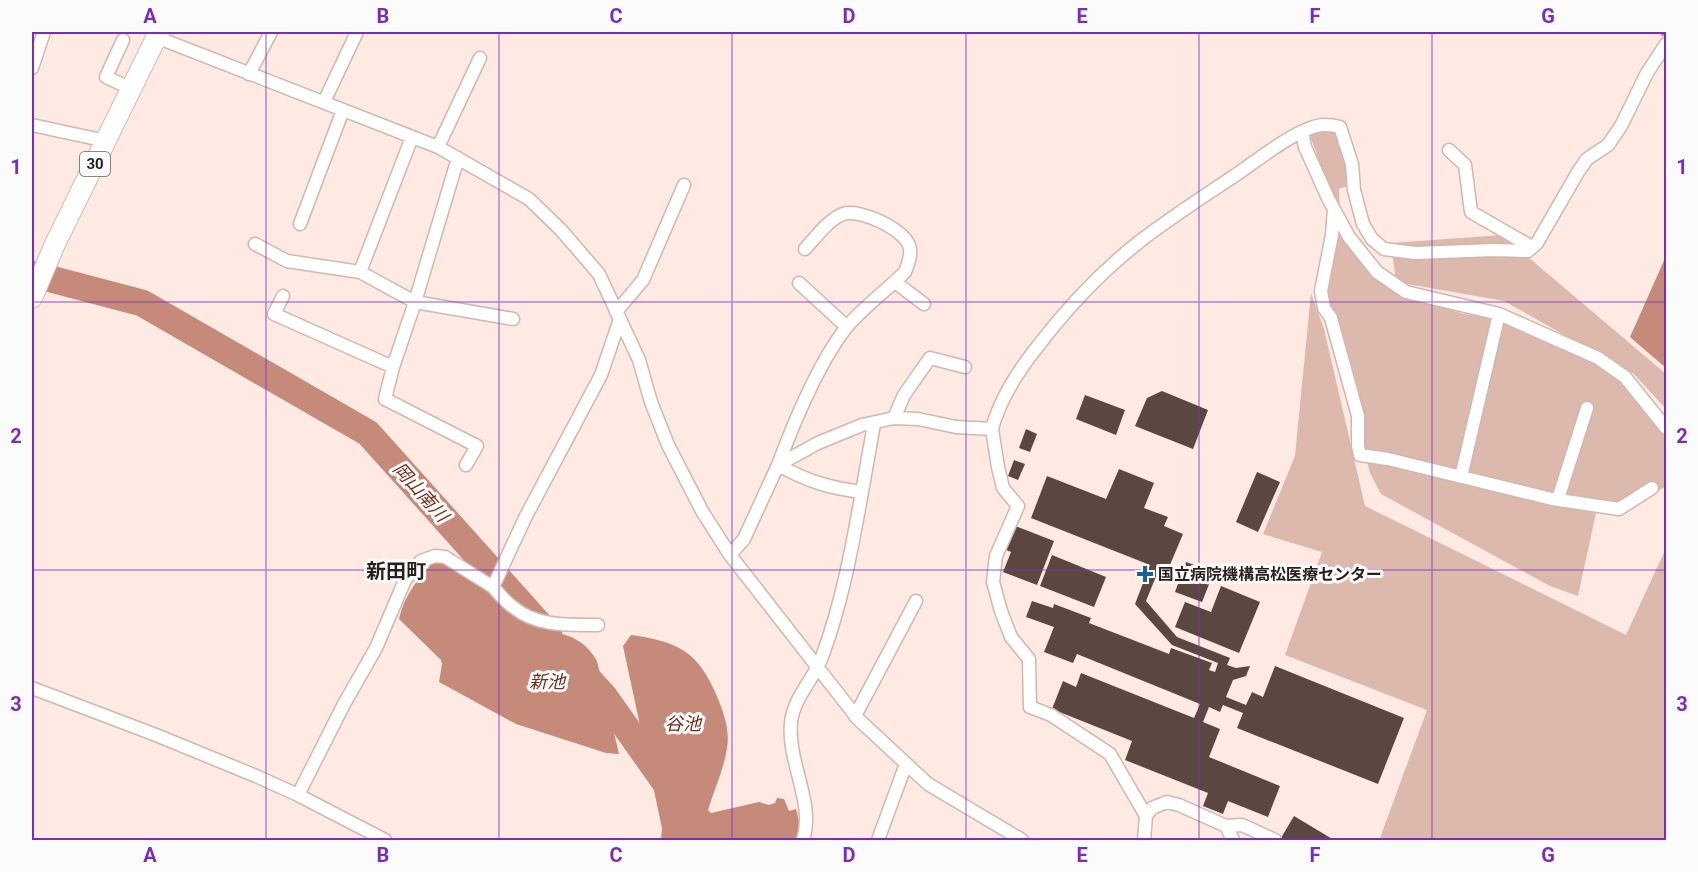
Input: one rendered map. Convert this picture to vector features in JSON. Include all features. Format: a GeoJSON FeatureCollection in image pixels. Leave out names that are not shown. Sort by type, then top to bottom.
{"type":"FeatureCollection","features":[{"type":"Feature","properties":{"kind":"main road","name":"30"},"geometry":{"type":"LineString","coordinates":[[32,298],[55,244],[158,34]]}},
{"type":"Feature","properties":{"kind":"street"},"geometry":{"type":"LineString","coordinates":[[32,68],[44,32]]}},
{"type":"Feature","properties":{"kind":"street"},"geometry":{"type":"LineString","coordinates":[[249,74],[271,32]]}},
{"type":"Feature","properties":{"kind":"street"},"geometry":{"type":"LineString","coordinates":[[324,102],[357,32]]}},
{"type":"Feature","properties":{"kind":"street"},"geometry":{"type":"LineString","coordinates":[[158,34],[249,74],[438,147],[530,199],[561,230],[599,274],[639,360],[651,402],[668,445],[702,511],[730,555],[816,667],[855,716],[928,784],[1023,840]]}},
{"type":"Feature","properties":{"kind":"street"},"geometry":{"type":"LineString","coordinates":[[123,40],[106,76],[132,89]]}},
{"type":"Feature","properties":{"kind":"street"},"geometry":{"type":"LineString","coordinates":[[1146,816],[1110,754],[1051,715],[1030,707],[1029,659],[1011,637],[1001,611],[993,582],[996,556],[1018,506],[1003,488],[992,429],[997,410],[1021,368],[1055,324],[1098,278],[1139,243],[1302,132],[1325,124],[1340,127],[1352,164],[1354,190],[1363,224],[1372,239],[1384,249],[1415,253],[1528,251],[1587,159],[1608,145],[1621,126],[1647,74],[1666,44]]}},
{"type":"Feature","properties":{"kind":"street"},"geometry":{"type":"LineString","coordinates":[[438,147],[480,58]]}},
{"type":"Feature","properties":{"kind":"street"},"geometry":{"type":"LineString","coordinates":[[300,224],[343,110]]}},
{"type":"Feature","properties":{"kind":"street"},"geometry":{"type":"LineString","coordinates":[[32,125],[106,141]]}},
{"type":"Feature","properties":{"kind":"street"},"geometry":{"type":"LineString","coordinates":[[1302,132],[1305,147],[1334,209],[1349,237],[1377,272],[1406,292],[1499,314],[1598,358],[1625,377],[1666,428]]}},
{"type":"Feature","properties":{"kind":"street"},"geometry":{"type":"LineString","coordinates":[[360,272],[412,137]]}},
{"type":"Feature","properties":{"kind":"street"},"geometry":{"type":"LineString","coordinates":[[1449,150],[1465,165],[1471,212],[1532,247]]}},
{"type":"Feature","properties":{"kind":"street"},"geometry":{"type":"LineString","coordinates":[[458,158],[385,399],[477,446],[466,465]]}},
{"type":"Feature","properties":{"kind":"street"},"geometry":{"type":"LineString","coordinates":[[493,587],[526,516],[601,375],[618,316],[643,280],[684,185]]}},
{"type":"Feature","properties":{"kind":"street"},"geometry":{"type":"LineString","coordinates":[[1334,209],[1322,291],[1324,308],[1331,318],[1358,416],[1360,455],[1558,499],[1619,509],[1652,488]]}},
{"type":"Feature","properties":{"kind":"street"},"geometry":{"type":"LineString","coordinates":[[730,555],[744,539],[778,465],[796,417],[826,360],[847,327],[905,272],[909,262],[910,247],[903,236],[890,225],[852,212],[842,214],[823,228],[805,249]]}},
{"type":"Feature","properties":{"kind":"street"},"geometry":{"type":"LineString","coordinates":[[255,244],[287,261],[360,272],[415,302],[513,319]]}},
{"type":"Feature","properties":{"kind":"street"},"geometry":{"type":"LineString","coordinates":[[895,282],[924,304]]}},
{"type":"Feature","properties":{"kind":"street"},"geometry":{"type":"LineString","coordinates":[[799,283],[847,327]]}},
{"type":"Feature","properties":{"kind":"street"},"geometry":{"type":"LineString","coordinates":[[283,296],[274,314],[393,367]]}},
{"type":"Feature","properties":{"kind":"street"},"geometry":{"type":"LineString","coordinates":[[1461,477],[1499,314]]}},
{"type":"Feature","properties":{"kind":"street"},"geometry":{"type":"LineString","coordinates":[[894,418],[904,394],[930,358],[965,367]]}},
{"type":"Feature","properties":{"kind":"street"},"geometry":{"type":"LineString","coordinates":[[1558,499],[1587,408]]}},
{"type":"Feature","properties":{"kind":"street"},"geometry":{"type":"LineString","coordinates":[[778,465],[818,443],[862,425],[894,418],[918,419],[956,427],[992,429]]}},
{"type":"Feature","properties":{"kind":"street"},"geometry":{"type":"LineString","coordinates":[[803,840],[806,832],[804,804],[791,741],[791,720],[798,701],[821,660],[838,610],[848,572],[874,424]]}},
{"type":"Feature","properties":{"kind":"street"},"geometry":{"type":"LineString","coordinates":[[778,465],[830,488],[862,492]]}},
{"type":"Feature","properties":{"kind":"street"},"geometry":{"type":"LineString","coordinates":[[298,795],[344,704],[376,648],[405,580],[421,561],[435,556],[445,557],[493,587],[512,607],[524,615],[551,624],[598,625]]}},
{"type":"Feature","properties":{"kind":"street"},"geometry":{"type":"LineString","coordinates":[[855,716],[916,602]]}},
{"type":"Feature","properties":{"kind":"street"},"geometry":{"type":"LineString","coordinates":[[32,688],[156,735],[298,795],[370,837],[385,840]]}},
{"type":"Feature","properties":{"kind":"street"},"geometry":{"type":"LineString","coordinates":[[878,840],[906,764]]}},
{"type":"Feature","properties":{"kind":"street"},"geometry":{"type":"LineString","coordinates":[[1144,840],[1146,816],[1152,808],[1167,802],[1226,826],[1242,825],[1275,840]]}},
{"type":"Feature","properties":{"kind":"street"},"geometry":{"type":"LineString","coordinates":[[1226,826],[1233,840]]}},
{"type":"Feature","properties":{"kind":"shaded area"},"geometry":{"type":"Polygon","coordinates":[[[1322,129],[1339,132],[1350,162],[1348,186],[1339,189],[1341,238],[1375,277],[1404,297],[1464,314],[1501,320],[1596,361],[1623,378],[1666,436],[1666,486],[1627,511],[1596,513],[1578,596],[1550,586],[1381,494],[1370,473],[1326,291],[1329,188],[1309,133],[1322,129]]]}},
{"type":"Feature","properties":{"kind":"shaded area"},"geometry":{"type":"Polygon","coordinates":[[[1502,235],[1666,374],[1666,409],[1634,374],[1504,301],[1396,282],[1391,243],[1502,235]]]}},
{"type":"Feature","properties":{"kind":"shaded area"},"geometry":{"type":"Polygon","coordinates":[[[1311,293],[1324,329],[1365,506],[1626,635],[1666,548],[1666,840],[1383,840],[1380,838],[1427,710],[1285,655],[1322,552],[1263,534],[1295,456],[1311,293]]]}},
{"type":"Feature","properties":{"kind":"water"},"geometry":{"type":"Polygon","coordinates":[[[1666,256],[1666,368],[1630,337],[1666,256]]]}},
{"type":"Feature","properties":{"kind":"water","name":"新池"},"geometry":{"type":"Polygon","coordinates":[[[435,561],[443,561],[479,584],[521,621],[563,634],[589,650],[597,661],[619,754],[606,753],[516,724],[439,682],[441,660],[399,619],[404,602],[413,587],[435,561]]]}},
{"type":"Feature","properties":{"kind":"water","name":"谷池"},"geometry":{"type":"Polygon","coordinates":[[[631,635],[663,641],[686,652],[695,660],[711,683],[726,722],[728,742],[724,764],[708,810],[711,813],[759,802],[769,805],[775,803],[777,798],[784,799],[789,811],[796,809],[801,830],[799,840],[661,840],[662,828],[623,646],[631,635]]]}},
{"type":"Feature","properties":{"kind":"building"},"geometry":{"type":"Polygon","coordinates":[[[1162,391],[1208,410],[1193,449],[1135,426],[1147,398],[1162,391]]]}},
{"type":"Feature","properties":{"kind":"building"},"geometry":{"type":"Polygon","coordinates":[[[1085,395],[1125,410],[1116,435],[1076,419],[1085,395]]]}},
{"type":"Feature","properties":{"kind":"building"},"geometry":{"type":"Polygon","coordinates":[[[1026,429],[1037,434],[1030,452],[1019,448],[1026,429]]]}},
{"type":"Feature","properties":{"kind":"building"},"geometry":{"type":"Polygon","coordinates":[[[1014,460],[1025,464],[1018,480],[1008,476],[1014,460]]]}},
{"type":"Feature","properties":{"kind":"building"},"geometry":{"type":"Polygon","coordinates":[[[1119,469],[1154,483],[1144,508],[1168,517],[1164,526],[1183,534],[1167,572],[1159,569],[1146,601],[1177,637],[1230,658],[1227,665],[1236,668],[1250,666],[1246,676],[1233,680],[1226,697],[1246,705],[1252,692],[1263,697],[1275,666],[1404,718],[1378,784],[1237,728],[1243,713],[1223,705],[1220,712],[1209,707],[1203,722],[1220,729],[1209,757],[1280,786],[1268,817],[1228,801],[1223,814],[1203,806],[1208,793],[1125,760],[1132,741],[1052,709],[1063,681],[1076,687],[1081,673],[1194,718],[1200,704],[1077,654],[1073,663],[1044,652],[1054,627],[1026,617],[1032,601],[1053,608],[1054,604],[1091,618],[1089,623],[1169,654],[1171,648],[1212,663],[1209,670],[1215,672],[1218,663],[1172,645],[1135,604],[1150,565],[1031,518],[1047,476],[1106,499],[1119,469]]]}},
{"type":"Feature","properties":{"kind":"building"},"geometry":{"type":"Polygon","coordinates":[[[1257,472],[1280,482],[1258,532],[1236,522],[1257,472]]]}},
{"type":"Feature","properties":{"kind":"building"},"geometry":{"type":"Polygon","coordinates":[[[1013,525],[1054,541],[1037,585],[1003,572],[1011,552],[1004,549],[1013,525]]]}},
{"type":"Feature","properties":{"kind":"building"},"geometry":{"type":"Polygon","coordinates":[[[1052,555],[1106,577],[1094,607],[1040,586],[1052,555]]]}},
{"type":"Feature","properties":{"kind":"building"},"geometry":{"type":"Polygon","coordinates":[[[1186,562],[1214,572],[1202,602],[1175,592],[1186,562]]]}},
{"type":"Feature","properties":{"kind":"building"},"geometry":{"type":"Polygon","coordinates":[[[1221,586],[1260,602],[1239,653],[1175,627],[1185,602],[1211,612],[1221,586]]]}},
{"type":"Feature","properties":{"kind":"building"},"geometry":{"type":"Polygon","coordinates":[[[1294,816],[1334,840],[1286,840],[1281,838],[1294,816]]]}},
{"type":"Feature","properties":{"kind":"waterway","name":"岡山南川"},"geometry":{"type":"LineString","coordinates":[[32,274],[142,303],[368,433],[549,635]]}},
{"type":"Feature","properties":{"kind":"waterway","name":"岡山南川"},"geometry":{"type":"LineString","coordinates":[[583,673],[604,696],[705,839],[710,840]]}},
{"type":"Feature","properties":{"kind":"place","name":"国立病院機構高松医療センター"},"geometry":{"type":"Point","coordinates":[1145,574]}},
{"type":"Feature","properties":{"kind":"district","name":"新田町"},"geometry":{"type":"Point","coordinates":[396,571]}}]}
